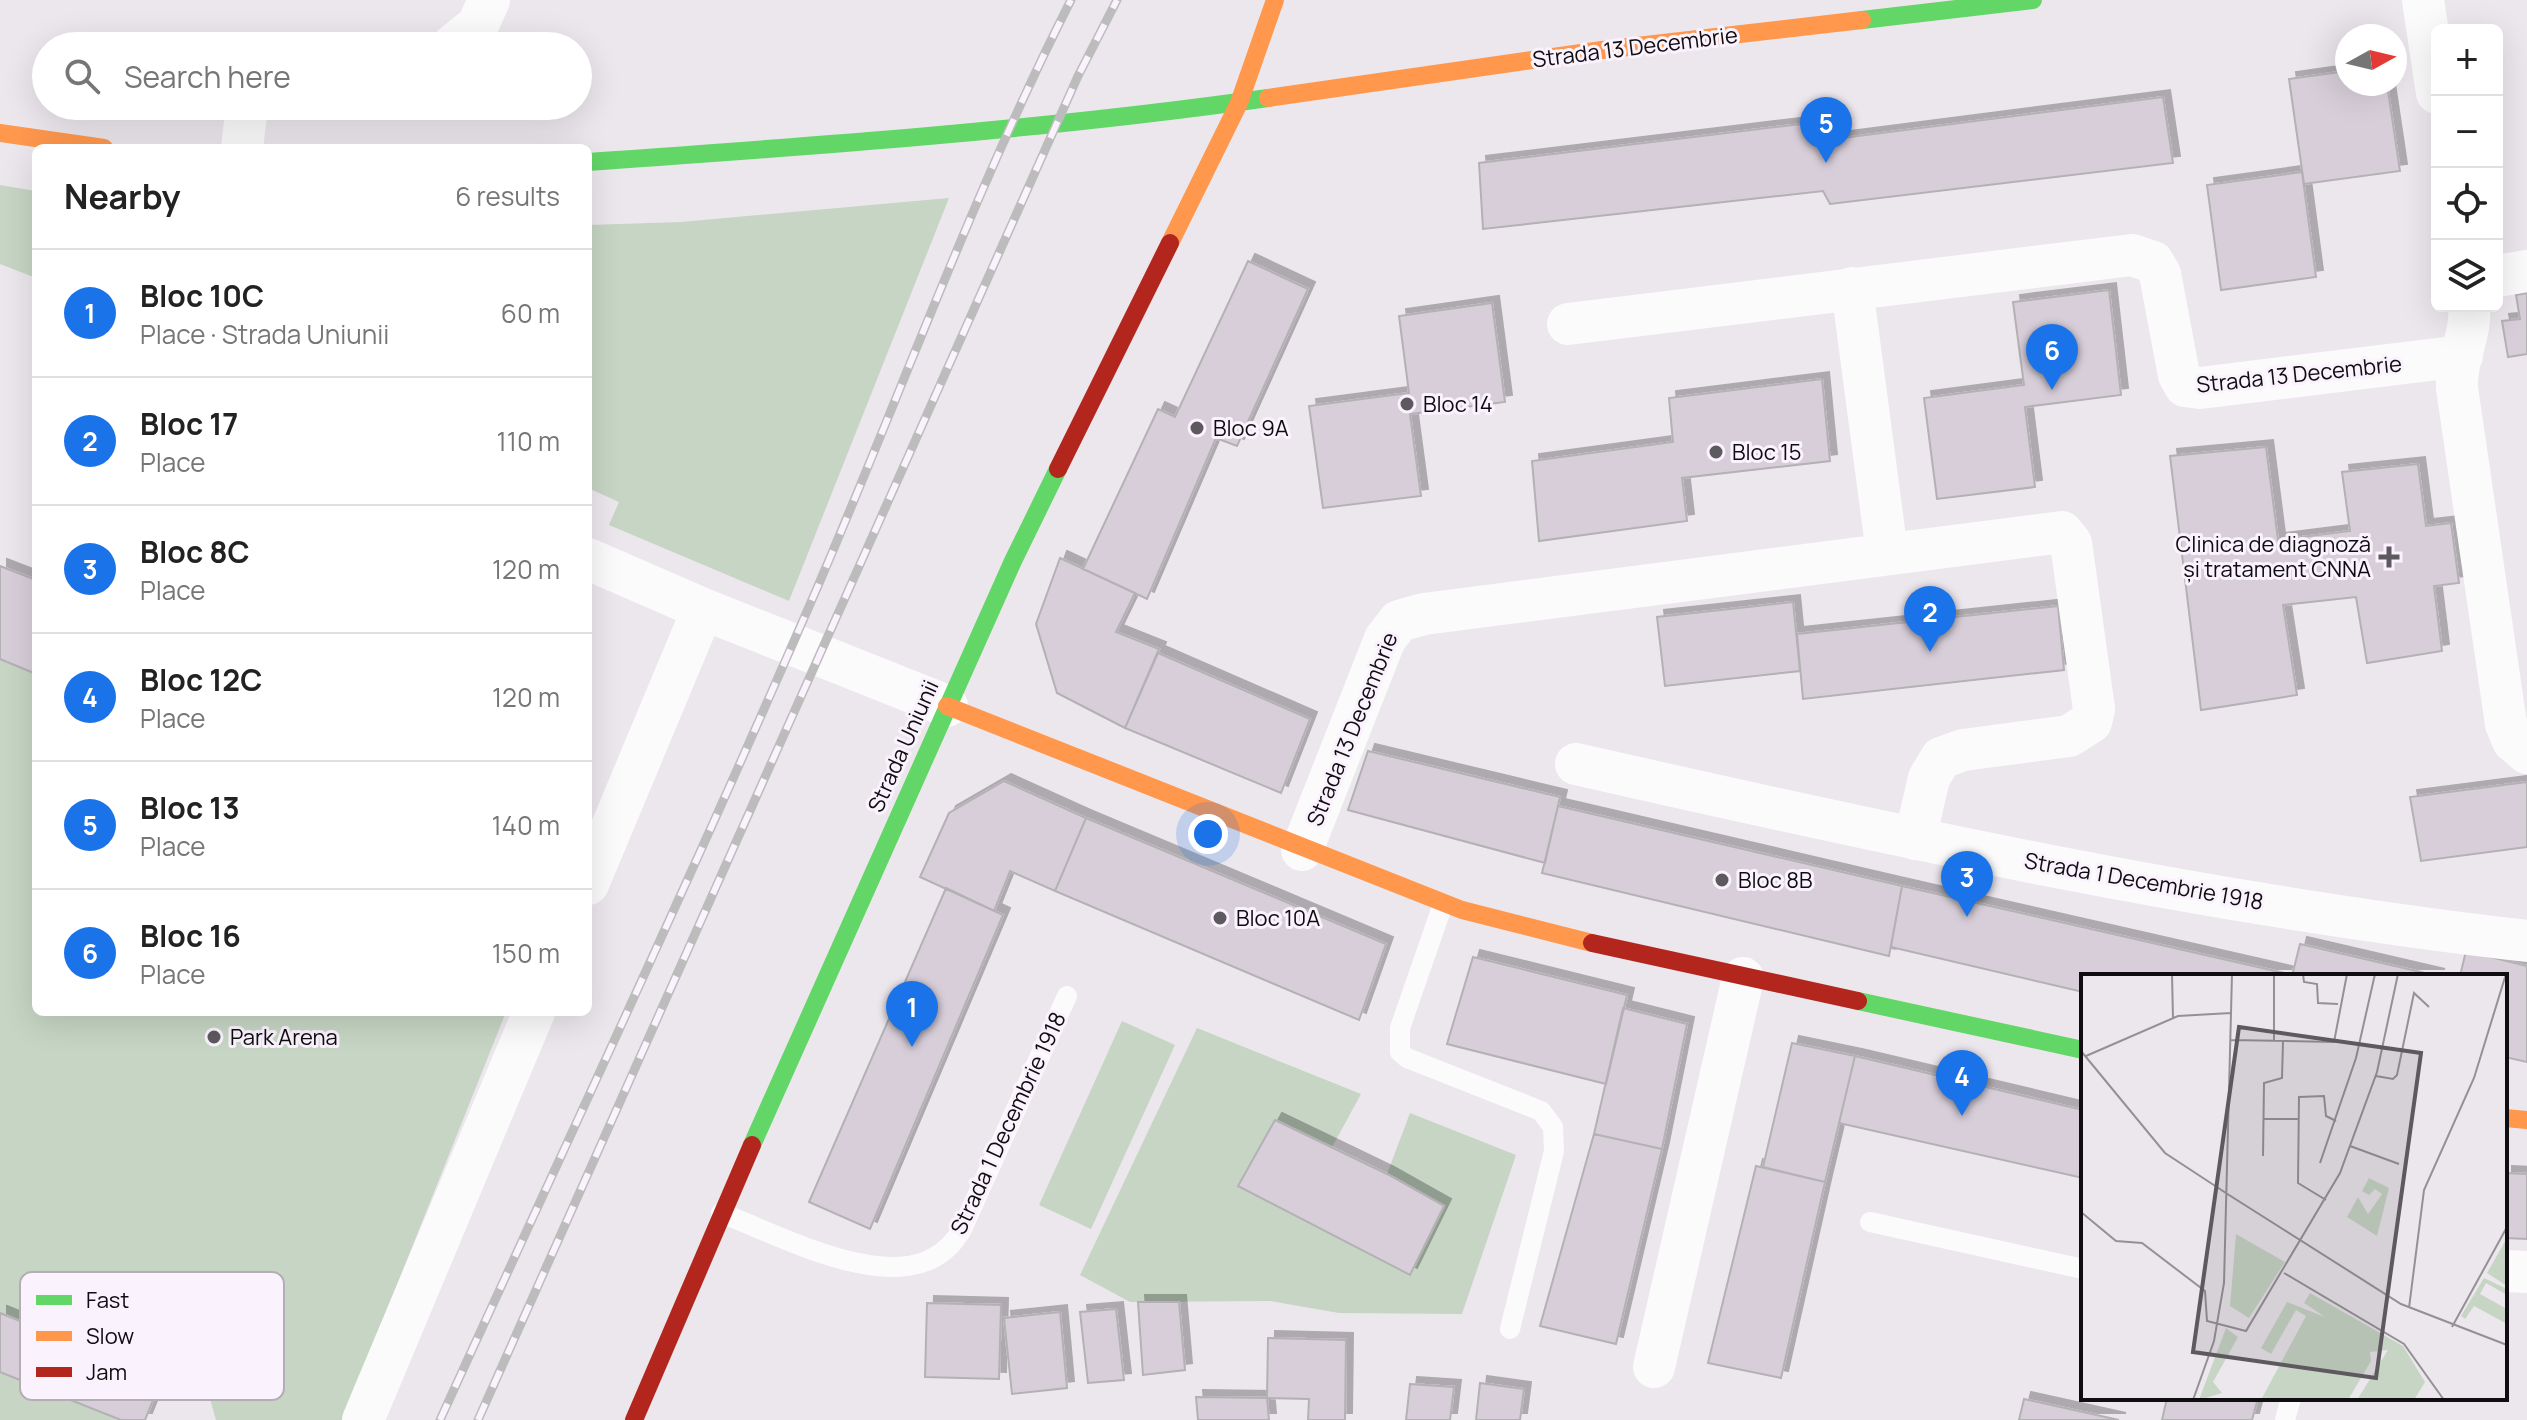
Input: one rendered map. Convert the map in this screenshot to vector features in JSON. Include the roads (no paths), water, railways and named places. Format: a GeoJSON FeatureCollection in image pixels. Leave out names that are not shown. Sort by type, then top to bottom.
{"type":"FeatureCollection","features":[{"type":"Feature","properties":{"kind":"main road","name":"Strada Uniunii"},"geometry":{"type":"LineString","coordinates":[[634,1420],[721,1213],[947,706],[1063,454],[1239,103],[1275,0]]}},
{"type":"Feature","properties":{"kind":"main road","name":"Strada 13 Decembrie"},"geometry":{"type":"LineString","coordinates":[[592,162],[899,140],[1239,103],[1475,67],[2033,0]]}},
{"type":"Feature","properties":{"kind":"main road"},"geometry":{"type":"LineString","coordinates":[[0,133],[76,144]]}},
{"type":"Feature","properties":{"kind":"main road"},"geometry":{"type":"LineString","coordinates":[[947,706],[1443,904],[1523,927],[1743,978],[2081,1050]]}},
{"type":"Feature","properties":{"kind":"main road"},"geometry":{"type":"LineString","coordinates":[[2507,1118],[2527,1120]]}},
{"type":"Feature","properties":{"kind":"street"},"geometry":{"type":"LineString","coordinates":[[469,32],[478,25],[489,0]]}},
{"type":"Feature","properties":{"kind":"street"},"geometry":{"type":"LineString","coordinates":[[2423,0],[2431,53]]}},
{"type":"Feature","properties":{"kind":"street"},"geometry":{"type":"LineString","coordinates":[[242,144],[245,120]]}},
{"type":"Feature","properties":{"kind":"street","name":"Strada 13 Decembrie"},"geometry":{"type":"LineString","coordinates":[[1568,324],[2139,255],[2153,262],[2160,274],[2179,375],[2185,386],[2200,388],[2462,356]]}},
{"type":"Feature","properties":{"kind":"street"},"geometry":{"type":"LineString","coordinates":[[2503,275],[2527,271]]}},
{"type":"Feature","properties":{"kind":"street"},"geometry":{"type":"LineString","coordinates":[[1852,288],[1887,553]]}},
{"type":"Feature","properties":{"kind":"street"},"geometry":{"type":"LineString","coordinates":[[2469,312],[2470,327],[2457,388],[2506,724],[2513,741],[2527,753]]}},
{"type":"Feature","properties":{"kind":"street","name":"Strada 13 Decembrie"},"geometry":{"type":"LineString","coordinates":[[1302,850],[1385,639],[1399,621],[1424,614],[2054,532],[2069,537],[2094,709],[2086,728],[2069,736],[1963,750],[1941,758],[1929,778],[1915,839]]}},
{"type":"Feature","properties":{"kind":"street"},"geometry":{"type":"LineString","coordinates":[[592,561],[703,609],[947,706]]}},
{"type":"Feature","properties":{"kind":"street"},"geometry":{"type":"LineString","coordinates":[[592,874],[703,609]]}},
{"type":"Feature","properties":{"kind":"street","name":"Strada 1 Decembrie 1918"},"geometry":{"type":"LineString","coordinates":[[1576,764],[1915,839],[2296,908],[2527,941]]}},
{"type":"Feature","properties":{"kind":"street"},"geometry":{"type":"LineString","coordinates":[[1654,1367],[1743,978]]}},
{"type":"Feature","properties":{"kind":"street"},"geometry":{"type":"LineString","coordinates":[[363,1420],[532,1016]]}},
{"type":"Feature","properties":{"kind":"street"},"geometry":{"type":"LineString","coordinates":[[2507,1271],[2527,1272]]}},
{"type":"Feature","properties":{"kind":"lane"},"geometry":{"type":"LineString","coordinates":[[1443,904],[1400,1028],[1400,1052],[1541,1111],[1553,1127],[1553,1161],[1510,1329]]}},
{"type":"Feature","properties":{"kind":"lane","name":"Strada 1 Decembrie 1918"},"geometry":{"type":"LineString","coordinates":[[721,1213],[850,1262],[877,1268],[910,1267],[937,1255],[950,1245],[963,1227],[1067,996]]}},
{"type":"Feature","properties":{"kind":"lane"},"geometry":{"type":"LineString","coordinates":[[1870,1222],[2081,1269]]}},
{"type":"Feature","properties":{"kind":"lane"},"geometry":{"type":"LineString","coordinates":[[2285,1420],[2290,1400]]}},
{"type":"Feature","properties":{"kind":"railway"},"geometry":{"type":"LineString","coordinates":[[440,1420],[766,705],[968,223],[1071,0]]}},
{"type":"Feature","properties":{"kind":"railway"},"geometry":{"type":"LineString","coordinates":[[478,1420],[1078,76],[1117,0]]}},
{"type":"Feature","properties":{"kind":"place","name":"Bloc 13"},"geometry":{"type":"Point","coordinates":[1826,163]}},
{"type":"Feature","properties":{"kind":"place","name":"Bloc 16"},"geometry":{"type":"Point","coordinates":[2052,390]}},
{"type":"Feature","properties":{"kind":"place","name":"Bloc 14"},"geometry":{"type":"Point","coordinates":[1407,404]}},
{"type":"Feature","properties":{"kind":"place","name":"Bloc 9A"},"geometry":{"type":"Point","coordinates":[1197,428]}},
{"type":"Feature","properties":{"kind":"place","name":"Bloc 15"},"geometry":{"type":"Point","coordinates":[1716,452]}},
{"type":"Feature","properties":{"kind":"place","name":"Clinica de diagnoză și tratament CNNA"},"geometry":{"type":"Point","coordinates":[2389,557]}},
{"type":"Feature","properties":{"kind":"place","name":"Bloc 17"},"geometry":{"type":"Point","coordinates":[1930,652]}},
{"type":"Feature","properties":{"kind":"place","name":"Bloc 8B"},"geometry":{"type":"Point","coordinates":[1722,880]}},
{"type":"Feature","properties":{"kind":"place","name":"Bloc 8C"},"geometry":{"type":"Point","coordinates":[1967,917]}},
{"type":"Feature","properties":{"kind":"place","name":"Bloc 10A"},"geometry":{"type":"Point","coordinates":[1220,918]}},
{"type":"Feature","properties":{"kind":"place","name":"Park Arena"},"geometry":{"type":"Point","coordinates":[214,1037]}},
{"type":"Feature","properties":{"kind":"place","name":"Bloc 10C"},"geometry":{"type":"Point","coordinates":[912,1047]}},
{"type":"Feature","properties":{"kind":"place","name":"Bloc 12C"},"geometry":{"type":"Point","coordinates":[1962,1116]}}]}
